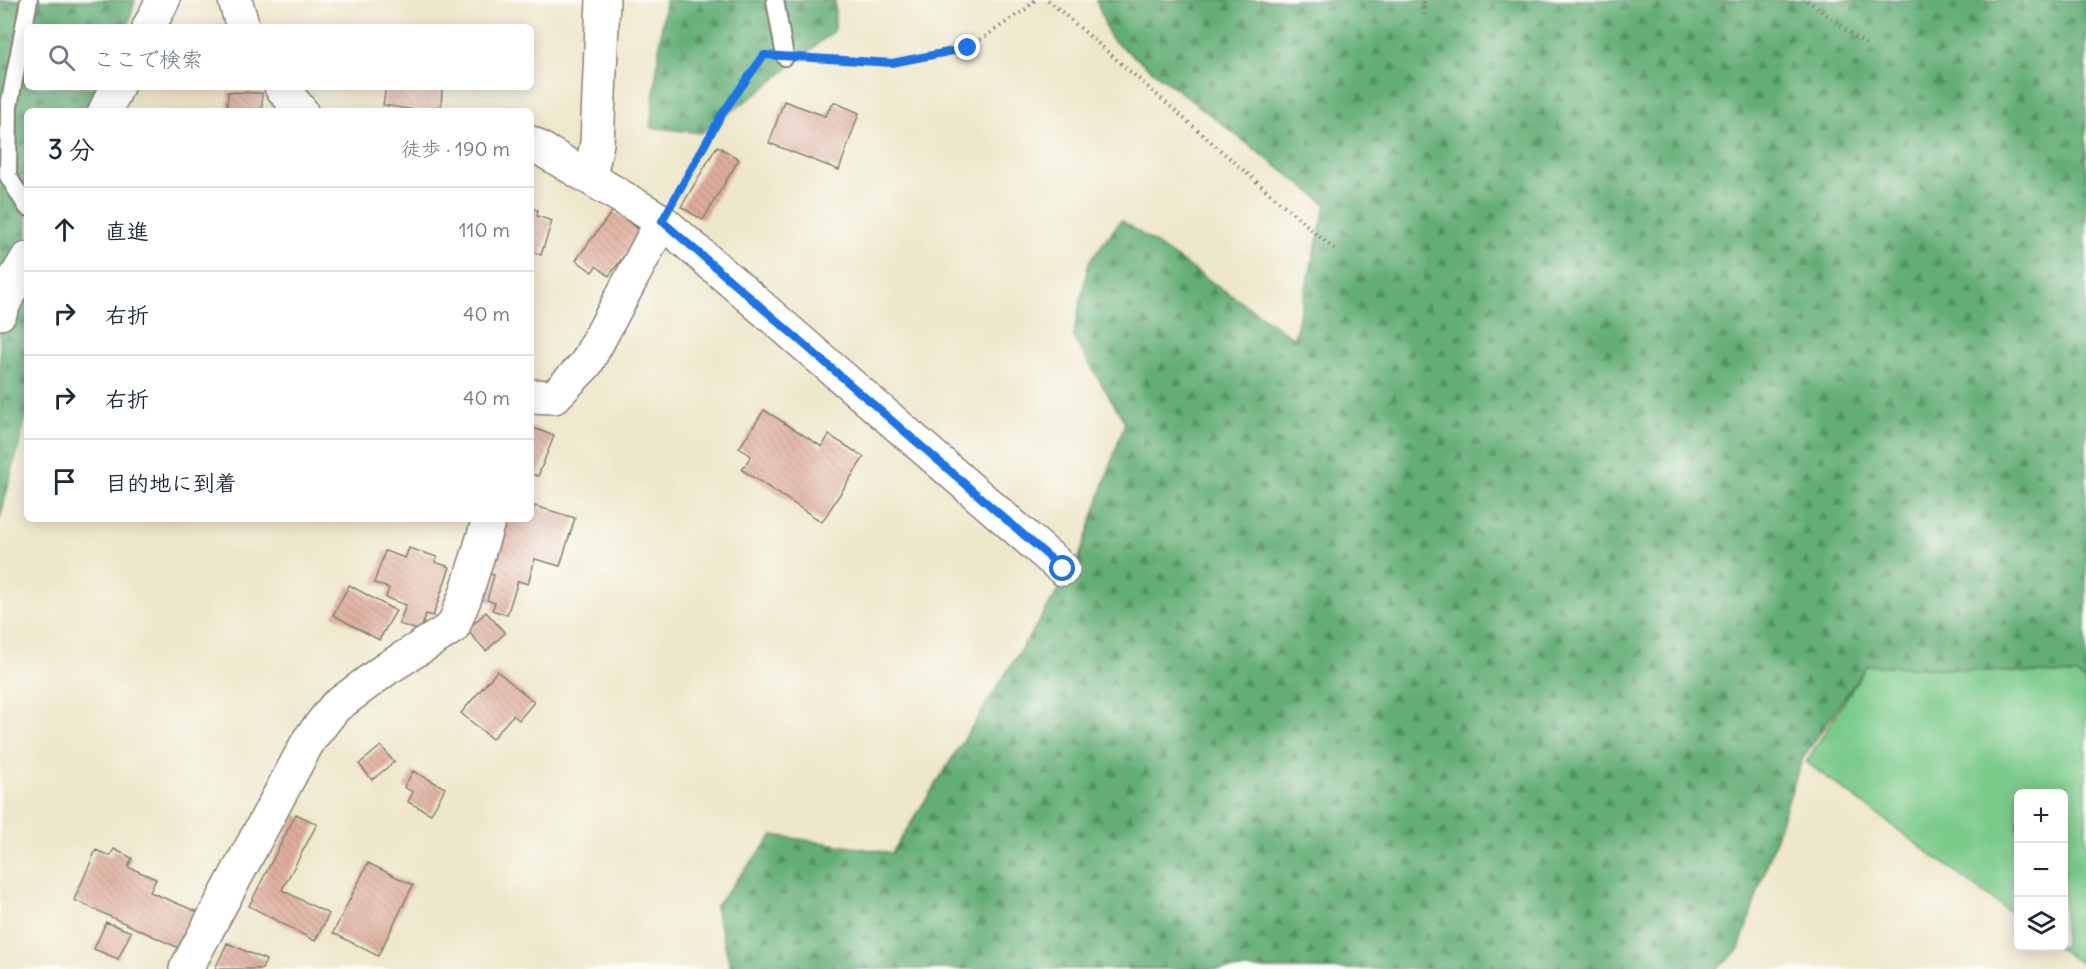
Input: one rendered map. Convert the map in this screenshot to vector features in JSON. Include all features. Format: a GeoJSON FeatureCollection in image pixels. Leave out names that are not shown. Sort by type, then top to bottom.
{"type":"FeatureCollection","features":[{"type":"Feature","properties":{"kind":"street"},"geometry":{"type":"LineString","coordinates":[[150,24],[163,0]]}},
{"type":"Feature","properties":{"kind":"street"},"geometry":{"type":"LineString","coordinates":[[235,0],[242,24]]}},
{"type":"Feature","properties":{"kind":"street"},"geometry":{"type":"LineString","coordinates":[[590,177],[597,143],[603,0]]}},
{"type":"Feature","properties":{"kind":"street"},"geometry":{"type":"LineString","coordinates":[[106,108],[116,90]]}},
{"type":"Feature","properties":{"kind":"street"},"geometry":{"type":"LineString","coordinates":[[284,90],[298,108]]}},
{"type":"Feature","properties":{"kind":"street"},"geometry":{"type":"LineString","coordinates":[[534,145],[662,221],[1063,569]]}},
{"type":"Feature","properties":{"kind":"street"},"geometry":{"type":"LineString","coordinates":[[534,396],[554,397],[586,364],[662,221]]}},
{"type":"Feature","properties":{"kind":"street"},"geometry":{"type":"LineString","coordinates":[[0,313],[23,275]]}},
{"type":"Feature","properties":{"kind":"street"},"geometry":{"type":"LineString","coordinates":[[186,969],[309,740],[335,707],[386,669],[453,627],[465,597],[488,522]]}},
{"type":"Feature","properties":{"kind":"lane"},"geometry":{"type":"LineString","coordinates":[[24,24],[29,0]]}},
{"type":"Feature","properties":{"kind":"lane"},"geometry":{"type":"LineString","coordinates":[[775,0],[786,57]]}},
{"type":"Feature","properties":{"kind":"lane"},"geometry":{"type":"LineString","coordinates":[[24,26],[9,106],[8,176],[24,202]]}},
{"type":"Feature","properties":{"kind":"path"},"geometry":{"type":"LineString","coordinates":[[662,221],[722,114],[764,55],[892,63],[968,48],[1026,9],[1035,0]]}},
{"type":"Feature","properties":{"kind":"path"},"geometry":{"type":"LineString","coordinates":[[1048,0],[1334,249]]}},
{"type":"Feature","properties":{"kind":"path"},"geometry":{"type":"LineString","coordinates":[[1424,0],[1424,15]]}},
{"type":"Feature","properties":{"kind":"path"},"geometry":{"type":"LineString","coordinates":[[1807,0],[1867,46]]}},
{"type":"Feature","properties":{"kind":"green space"},"geometry":{"type":"Polygon","coordinates":[[[0,0],[135,0],[129,24],[24,24],[24,90],[111,90],[107,108],[24,108],[24,426],[0,518],[0,0]]]}},
{"type":"Feature","properties":{"kind":"green space"},"geometry":{"type":"Polygon","coordinates":[[[665,0],[835,0],[835,30],[759,92],[701,133],[650,127],[665,0]]]}},
{"type":"Feature","properties":{"kind":"green space"},"geometry":{"type":"Polygon","coordinates":[[[1096,0],[2086,0],[2086,682],[2077,675],[1867,665],[1802,759],[1739,949],[1717,969],[731,969],[715,907],[773,835],[892,853],[1079,558],[1125,422],[1073,337],[1089,262],[1121,220],[1294,338],[1326,204],[1110,38],[1096,0]]]}},
{"type":"Feature","properties":{"kind":"green space"},"geometry":{"type":"Polygon","coordinates":[[[1867,665],[2077,675],[2086,682],[2086,967],[2063,951],[2068,951],[2068,789],[2014,789],[2014,915],[1806,762],[1867,665]]]}},
{"type":"Feature","properties":{"kind":"building"},"geometry":{"type":"Polygon","coordinates":[[[386,90],[442,90],[441,108],[402,108],[383,105],[386,90]]]}},
{"type":"Feature","properties":{"kind":"building"},"geometry":{"type":"Polygon","coordinates":[[[228,92],[262,93],[262,108],[227,108],[228,92]]]}},
{"type":"Feature","properties":{"kind":"building"},"geometry":{"type":"Polygon","coordinates":[[[784,101],[825,116],[834,102],[859,113],[839,170],[769,143],[784,101]]]}},
{"type":"Feature","properties":{"kind":"building"},"geometry":{"type":"Polygon","coordinates":[[[717,146],[739,159],[703,220],[681,207],[717,146]]]}},
{"type":"Feature","properties":{"kind":"building"},"geometry":{"type":"Polygon","coordinates":[[[534,209],[538,210],[537,216],[552,221],[541,255],[534,252],[534,209]]]}},
{"type":"Feature","properties":{"kind":"building"},"geometry":{"type":"Polygon","coordinates":[[[613,210],[642,232],[609,276],[596,266],[592,272],[576,260],[613,210]]]}},
{"type":"Feature","properties":{"kind":"building"},"geometry":{"type":"Polygon","coordinates":[[[764,410],[822,447],[829,435],[864,457],[822,522],[742,470],[751,456],[739,448],[764,410]]]}},
{"type":"Feature","properties":{"kind":"building"},"geometry":{"type":"Polygon","coordinates":[[[534,428],[554,436],[538,476],[534,475],[534,428]]]}},
{"type":"Feature","properties":{"kind":"building"},"geometry":{"type":"Polygon","coordinates":[[[535,506],[575,518],[560,566],[535,559],[528,584],[518,581],[507,615],[492,610],[495,603],[487,600],[494,575],[486,573],[501,522],[534,522],[535,506]]]}},
{"type":"Feature","properties":{"kind":"building"},"geometry":{"type":"Polygon","coordinates":[[[409,548],[437,557],[435,562],[450,567],[433,616],[426,614],[421,631],[399,624],[406,605],[386,598],[389,588],[374,583],[385,551],[405,558],[409,548]]]}},
{"type":"Feature","properties":{"kind":"building"},"geometry":{"type":"Polygon","coordinates":[[[349,585],[396,611],[379,640],[333,615],[349,585]]]}},
{"type":"Feature","properties":{"kind":"building"},"geometry":{"type":"Polygon","coordinates":[[[486,612],[505,633],[486,651],[467,630],[486,612]]]}},
{"type":"Feature","properties":{"kind":"building"},"geometry":{"type":"Polygon","coordinates":[[[497,671],[534,702],[519,720],[513,715],[492,739],[461,713],[497,671]]]}},
{"type":"Feature","properties":{"kind":"building"},"geometry":{"type":"Polygon","coordinates":[[[381,746],[394,762],[372,780],[359,764],[381,746]]]}},
{"type":"Feature","properties":{"kind":"building"},"geometry":{"type":"Polygon","coordinates":[[[413,771],[445,788],[431,814],[408,802],[413,792],[404,787],[413,771]]]}},
{"type":"Feature","properties":{"kind":"building"},"geometry":{"type":"Polygon","coordinates":[[[296,814],[317,824],[282,890],[329,914],[315,941],[249,906],[296,814]]]}},
{"type":"Feature","properties":{"kind":"building"},"geometry":{"type":"Polygon","coordinates":[[[114,849],[132,858],[128,867],[156,879],[150,892],[200,913],[183,950],[74,900],[96,850],[110,856],[114,849]]]}},
{"type":"Feature","properties":{"kind":"building"},"geometry":{"type":"Polygon","coordinates":[[[368,863],[413,885],[378,956],[333,933],[368,863]]]}},
{"type":"Feature","properties":{"kind":"building"},"geometry":{"type":"Polygon","coordinates":[[[106,922],[131,932],[118,959],[94,949],[106,922]]]}},
{"type":"Feature","properties":{"kind":"building"},"geometry":{"type":"Polygon","coordinates":[[[227,943],[266,960],[262,969],[215,969],[227,943]]]}},
{"type":"Feature","properties":{"kind":"route"},"geometry":{"type":"LineString","coordinates":[[968,48],[892,63],[764,55],[722,114],[662,221],[1063,569]]}}]}
